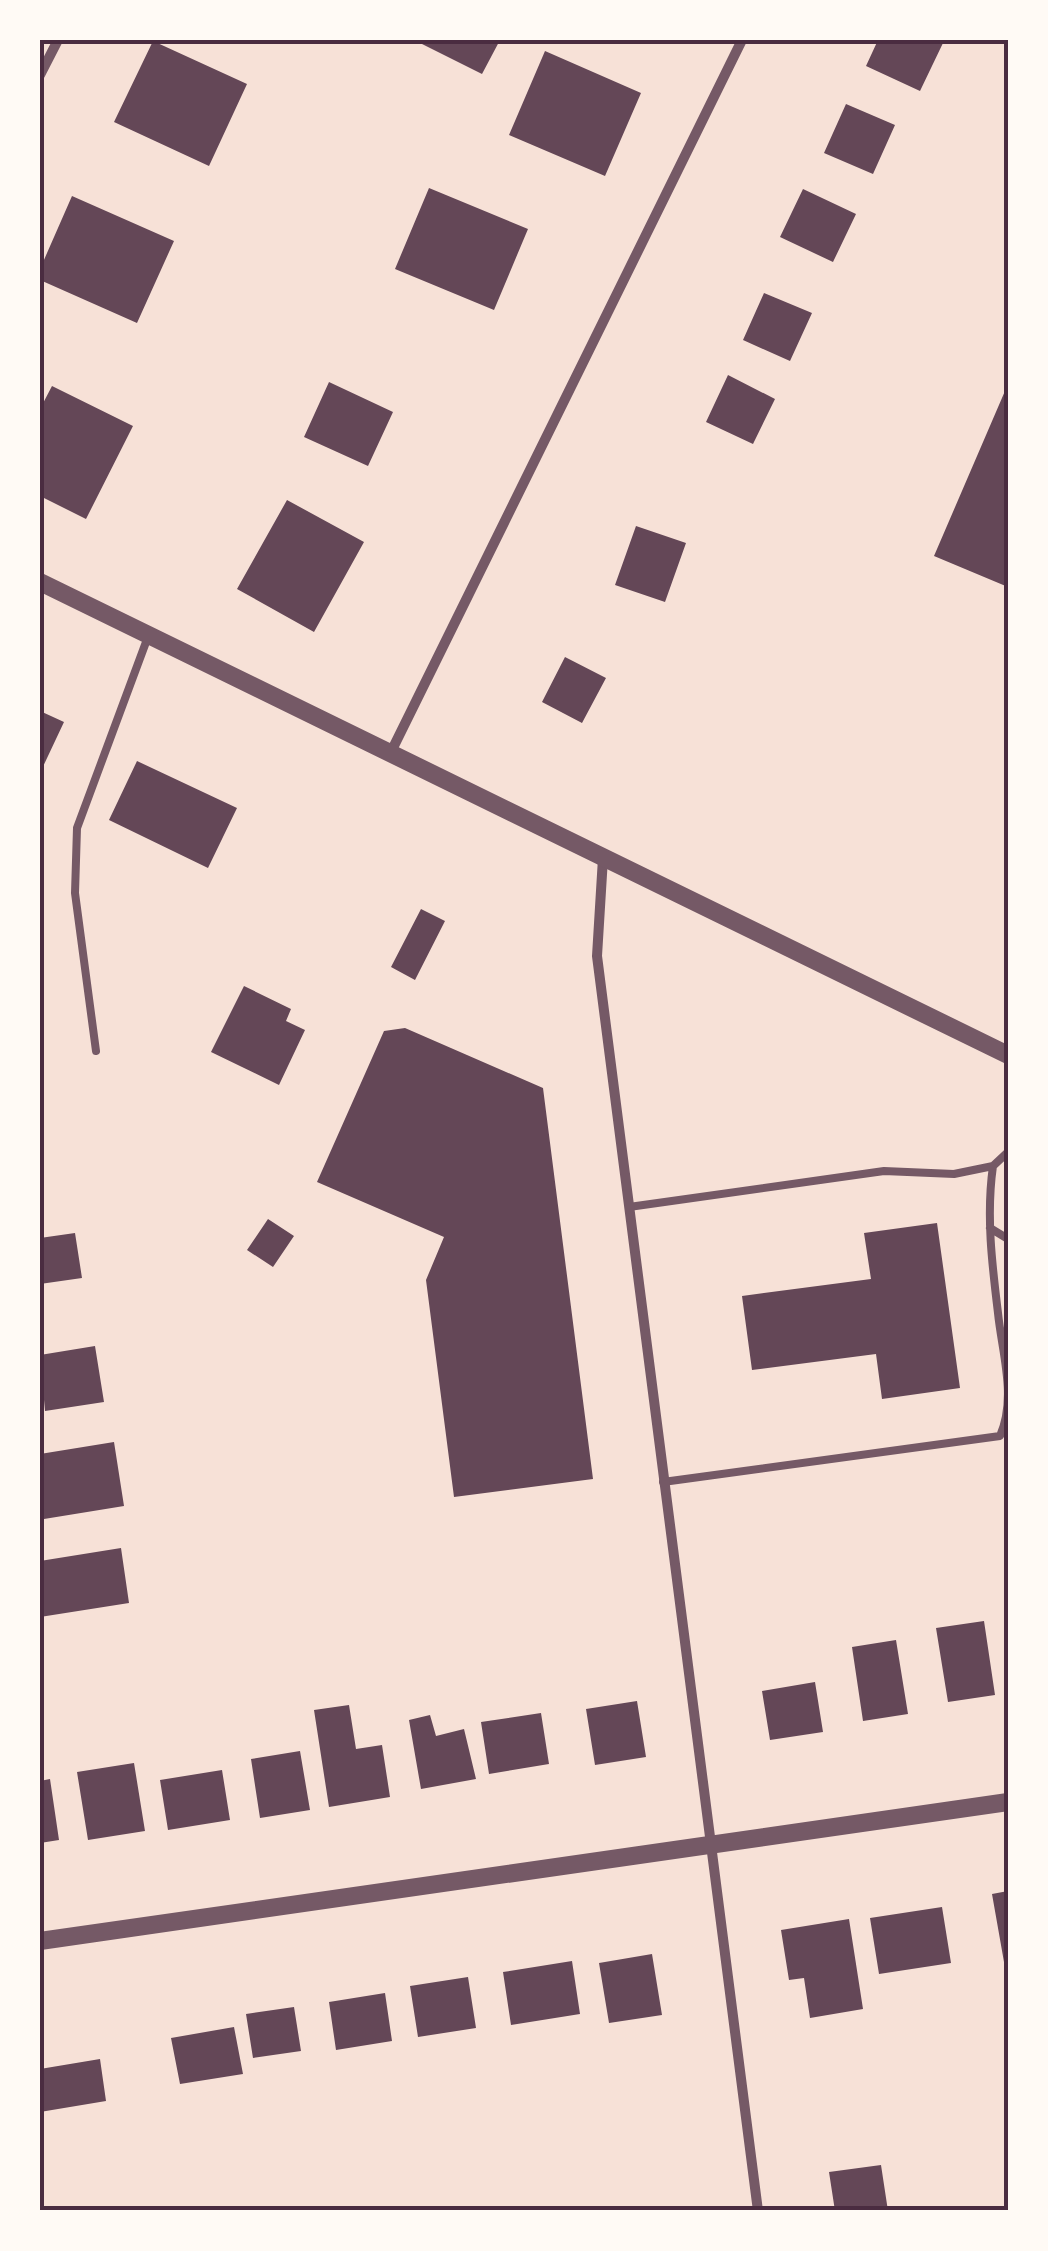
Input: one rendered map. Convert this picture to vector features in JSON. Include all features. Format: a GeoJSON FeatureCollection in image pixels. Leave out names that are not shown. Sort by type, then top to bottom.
{"type":"FeatureCollection","features":[{"type":"Feature","properties":{"kind":"street"},"geometry":{"type":"LineString","coordinates":[[40,75],[58,40]]}},
{"type":"Feature","properties":{"kind":"street"},"geometry":{"type":"LineString","coordinates":[[390,756],[742,40]]}},
{"type":"Feature","properties":{"kind":"street"},"geometry":{"type":"LineString","coordinates":[[40,582],[1008,1055]]}},
{"type":"Feature","properties":{"kind":"street"},"geometry":{"type":"LineString","coordinates":[[603,856],[597,956],[758,2211]]}},
{"type":"Feature","properties":{"kind":"street"},"geometry":{"type":"LineString","coordinates":[[40,1941],[1008,1802]]}},
{"type":"Feature","properties":{"kind":"lane"},"geometry":{"type":"LineString","coordinates":[[96,1052],[75,893],[77,828],[149,634]]}},
{"type":"Feature","properties":{"kind":"lane"},"geometry":{"type":"LineString","coordinates":[[628,1207],[884,1171],[954,1174],[993,1166],[1008,1152]]}},
{"type":"Feature","properties":{"kind":"lane"},"geometry":{"type":"LineString","coordinates":[[663,1482],[1000,1436],[1006,1421],[1008,1386],[990,1228],[993,1166]]}},
{"type":"Feature","properties":{"kind":"lane"},"geometry":{"type":"LineString","coordinates":[[990,1228],[1008,1239]]}},
{"type":"Feature","properties":{"kind":"building"},"geometry":{"type":"Polygon","coordinates":[[[414,40],[500,40],[482,74],[414,40]]]}},
{"type":"Feature","properties":{"kind":"building"},"geometry":{"type":"Polygon","coordinates":[[[878,40],[943,43],[920,91],[866,66],[878,40]]]}},
{"type":"Feature","properties":{"kind":"building"},"geometry":{"type":"Polygon","coordinates":[[[153,41],[247,84],[209,166],[114,122],[153,41]]]}},
{"type":"Feature","properties":{"kind":"building"},"geometry":{"type":"Polygon","coordinates":[[[545,51],[641,93],[605,176],[509,135],[545,51]]]}},
{"type":"Feature","properties":{"kind":"building"},"geometry":{"type":"Polygon","coordinates":[[[846,104],[895,125],[873,174],[824,153],[846,104]]]}},
{"type":"Feature","properties":{"kind":"building"},"geometry":{"type":"Polygon","coordinates":[[[429,188],[528,229],[494,310],[395,269],[429,188]]]}},
{"type":"Feature","properties":{"kind":"building"},"geometry":{"type":"Polygon","coordinates":[[[803,189],[856,214],[833,262],[780,237],[803,189]]]}},
{"type":"Feature","properties":{"kind":"building"},"geometry":{"type":"Polygon","coordinates":[[[72,196],[174,241],[137,323],[40,280],[40,269],[72,196]]]}},
{"type":"Feature","properties":{"kind":"building"},"geometry":{"type":"Polygon","coordinates":[[[764,293],[812,313],[790,361],[743,340],[764,293]]]}},
{"type":"Feature","properties":{"kind":"building"},"geometry":{"type":"Polygon","coordinates":[[[728,375],[775,399],[753,444],[706,422],[728,375]]]}},
{"type":"Feature","properties":{"kind":"building"},"geometry":{"type":"Polygon","coordinates":[[[329,382],[393,412],[368,466],[304,437],[329,382]]]}},
{"type":"Feature","properties":{"kind":"building"},"geometry":{"type":"Polygon","coordinates":[[[1008,384],[1008,587],[934,556],[1008,384]]]}},
{"type":"Feature","properties":{"kind":"building"},"geometry":{"type":"Polygon","coordinates":[[[52,386],[133,426],[86,519],[40,496],[40,409],[52,386]]]}},
{"type":"Feature","properties":{"kind":"building"},"geometry":{"type":"Polygon","coordinates":[[[287,500],[364,542],[314,632],[237,589],[287,500]]]}},
{"type":"Feature","properties":{"kind":"building"},"geometry":{"type":"Polygon","coordinates":[[[636,526],[686,543],[665,602],[615,585],[636,526]]]}},
{"type":"Feature","properties":{"kind":"building"},"geometry":{"type":"Polygon","coordinates":[[[565,657],[606,678],[582,723],[542,702],[565,657]]]}},
{"type":"Feature","properties":{"kind":"building"},"geometry":{"type":"Polygon","coordinates":[[[40,711],[64,722],[40,773],[40,711]]]}},
{"type":"Feature","properties":{"kind":"building"},"geometry":{"type":"Polygon","coordinates":[[[137,761],[237,808],[208,868],[109,820],[137,761]]]}},
{"type":"Feature","properties":{"kind":"building"},"geometry":{"type":"Polygon","coordinates":[[[421,909],[445,921],[415,980],[391,967],[421,909]]]}},
{"type":"Feature","properties":{"kind":"building"},"geometry":{"type":"Polygon","coordinates":[[[244,986],[291,1009],[286,1021],[305,1030],[279,1085],[211,1052],[244,986]]]}},
{"type":"Feature","properties":{"kind":"building"},"geometry":{"type":"Polygon","coordinates":[[[405,1028],[543,1088],[593,1479],[454,1497],[426,1280],[444,1237],[317,1182],[384,1031],[405,1028]]]}},
{"type":"Feature","properties":{"kind":"building"},"geometry":{"type":"Polygon","coordinates":[[[268,1219],[294,1236],[273,1267],[247,1250],[268,1219]]]}},
{"type":"Feature","properties":{"kind":"building"},"geometry":{"type":"Polygon","coordinates":[[[937,1223],[960,1388],[882,1399],[876,1354],[752,1370],[742,1296],[871,1279],[864,1233],[937,1223]]]}},
{"type":"Feature","properties":{"kind":"building"},"geometry":{"type":"Polygon","coordinates":[[[75,1233],[82,1278],[40,1284],[40,1238],[75,1233]]]}},
{"type":"Feature","properties":{"kind":"building"},"geometry":{"type":"Polygon","coordinates":[[[95,1346],[104,1402],[45,1411],[40,1355],[95,1346]]]}},
{"type":"Feature","properties":{"kind":"building"},"geometry":{"type":"Polygon","coordinates":[[[114,1442],[124,1506],[44,1519],[40,1454],[114,1442]]]}},
{"type":"Feature","properties":{"kind":"building"},"geometry":{"type":"Polygon","coordinates":[[[121,1548],[129,1603],[40,1617],[40,1561],[121,1548]]]}},
{"type":"Feature","properties":{"kind":"building"},"geometry":{"type":"Polygon","coordinates":[[[984,1621],[995,1695],[948,1702],[936,1628],[984,1621]]]}},
{"type":"Feature","properties":{"kind":"building"},"geometry":{"type":"Polygon","coordinates":[[[896,1640],[908,1714],[863,1721],[852,1647],[896,1640]]]}},
{"type":"Feature","properties":{"kind":"building"},"geometry":{"type":"Polygon","coordinates":[[[815,1682],[823,1732],[770,1740],[762,1691],[815,1682]]]}},
{"type":"Feature","properties":{"kind":"building"},"geometry":{"type":"Polygon","coordinates":[[[637,1701],[646,1757],[595,1765],[586,1709],[637,1701]]]}},
{"type":"Feature","properties":{"kind":"building"},"geometry":{"type":"Polygon","coordinates":[[[349,1705],[356,1749],[382,1745],[390,1797],[329,1807],[314,1710],[349,1705]]]}},
{"type":"Feature","properties":{"kind":"building"},"geometry":{"type":"Polygon","coordinates":[[[541,1713],[549,1764],[489,1774],[481,1722],[541,1713]]]}},
{"type":"Feature","properties":{"kind":"building"},"geometry":{"type":"Polygon","coordinates":[[[430,1715],[436,1736],[464,1729],[476,1779],[421,1789],[409,1720],[430,1715]]]}},
{"type":"Feature","properties":{"kind":"building"},"geometry":{"type":"Polygon","coordinates":[[[300,1751],[310,1810],[260,1818],[251,1759],[300,1751]]]}},
{"type":"Feature","properties":{"kind":"building"},"geometry":{"type":"Polygon","coordinates":[[[134,1763],[145,1831],[88,1840],[77,1772],[134,1763]]]}},
{"type":"Feature","properties":{"kind":"building"},"geometry":{"type":"Polygon","coordinates":[[[222,1770],[230,1820],[168,1830],[160,1780],[222,1770]]]}},
{"type":"Feature","properties":{"kind":"building"},"geometry":{"type":"Polygon","coordinates":[[[50,1779],[59,1840],[40,1843],[40,1781],[50,1779]]]}},
{"type":"Feature","properties":{"kind":"building"},"geometry":{"type":"Polygon","coordinates":[[[1008,1891],[1008,1961],[1004,1962],[992,1894],[1008,1891]]]}},
{"type":"Feature","properties":{"kind":"building"},"geometry":{"type":"Polygon","coordinates":[[[942,1907],[951,1963],[879,1974],[870,1918],[942,1907]]]}},
{"type":"Feature","properties":{"kind":"building"},"geometry":{"type":"Polygon","coordinates":[[[849,1919],[863,2009],[810,2018],[804,1978],[789,1980],[781,1930],[849,1919]]]}},
{"type":"Feature","properties":{"kind":"building"},"geometry":{"type":"Polygon","coordinates":[[[652,1954],[662,2015],[609,2023],[599,1963],[652,1954]]]}},
{"type":"Feature","properties":{"kind":"building"},"geometry":{"type":"Polygon","coordinates":[[[572,1961],[580,2014],[511,2025],[503,1972],[572,1961]]]}},
{"type":"Feature","properties":{"kind":"building"},"geometry":{"type":"Polygon","coordinates":[[[468,1977],[476,2028],[418,2037],[410,1986],[468,1977]]]}},
{"type":"Feature","properties":{"kind":"building"},"geometry":{"type":"Polygon","coordinates":[[[385,1993],[392,2041],[336,2050],[329,2002],[385,1993]]]}},
{"type":"Feature","properties":{"kind":"building"},"geometry":{"type":"Polygon","coordinates":[[[294,2007],[301,2051],[253,2058],[246,2014],[294,2007]]]}},
{"type":"Feature","properties":{"kind":"building"},"geometry":{"type":"Polygon","coordinates":[[[234,2027],[243,2074],[180,2084],[171,2038],[234,2027]]]}},
{"type":"Feature","properties":{"kind":"building"},"geometry":{"type":"Polygon","coordinates":[[[100,2059],[106,2101],[40,2112],[40,2069],[100,2059]]]}},
{"type":"Feature","properties":{"kind":"building"},"geometry":{"type":"Polygon","coordinates":[[[881,2165],[888,2211],[835,2211],[829,2172],[881,2165]]]}}]}
